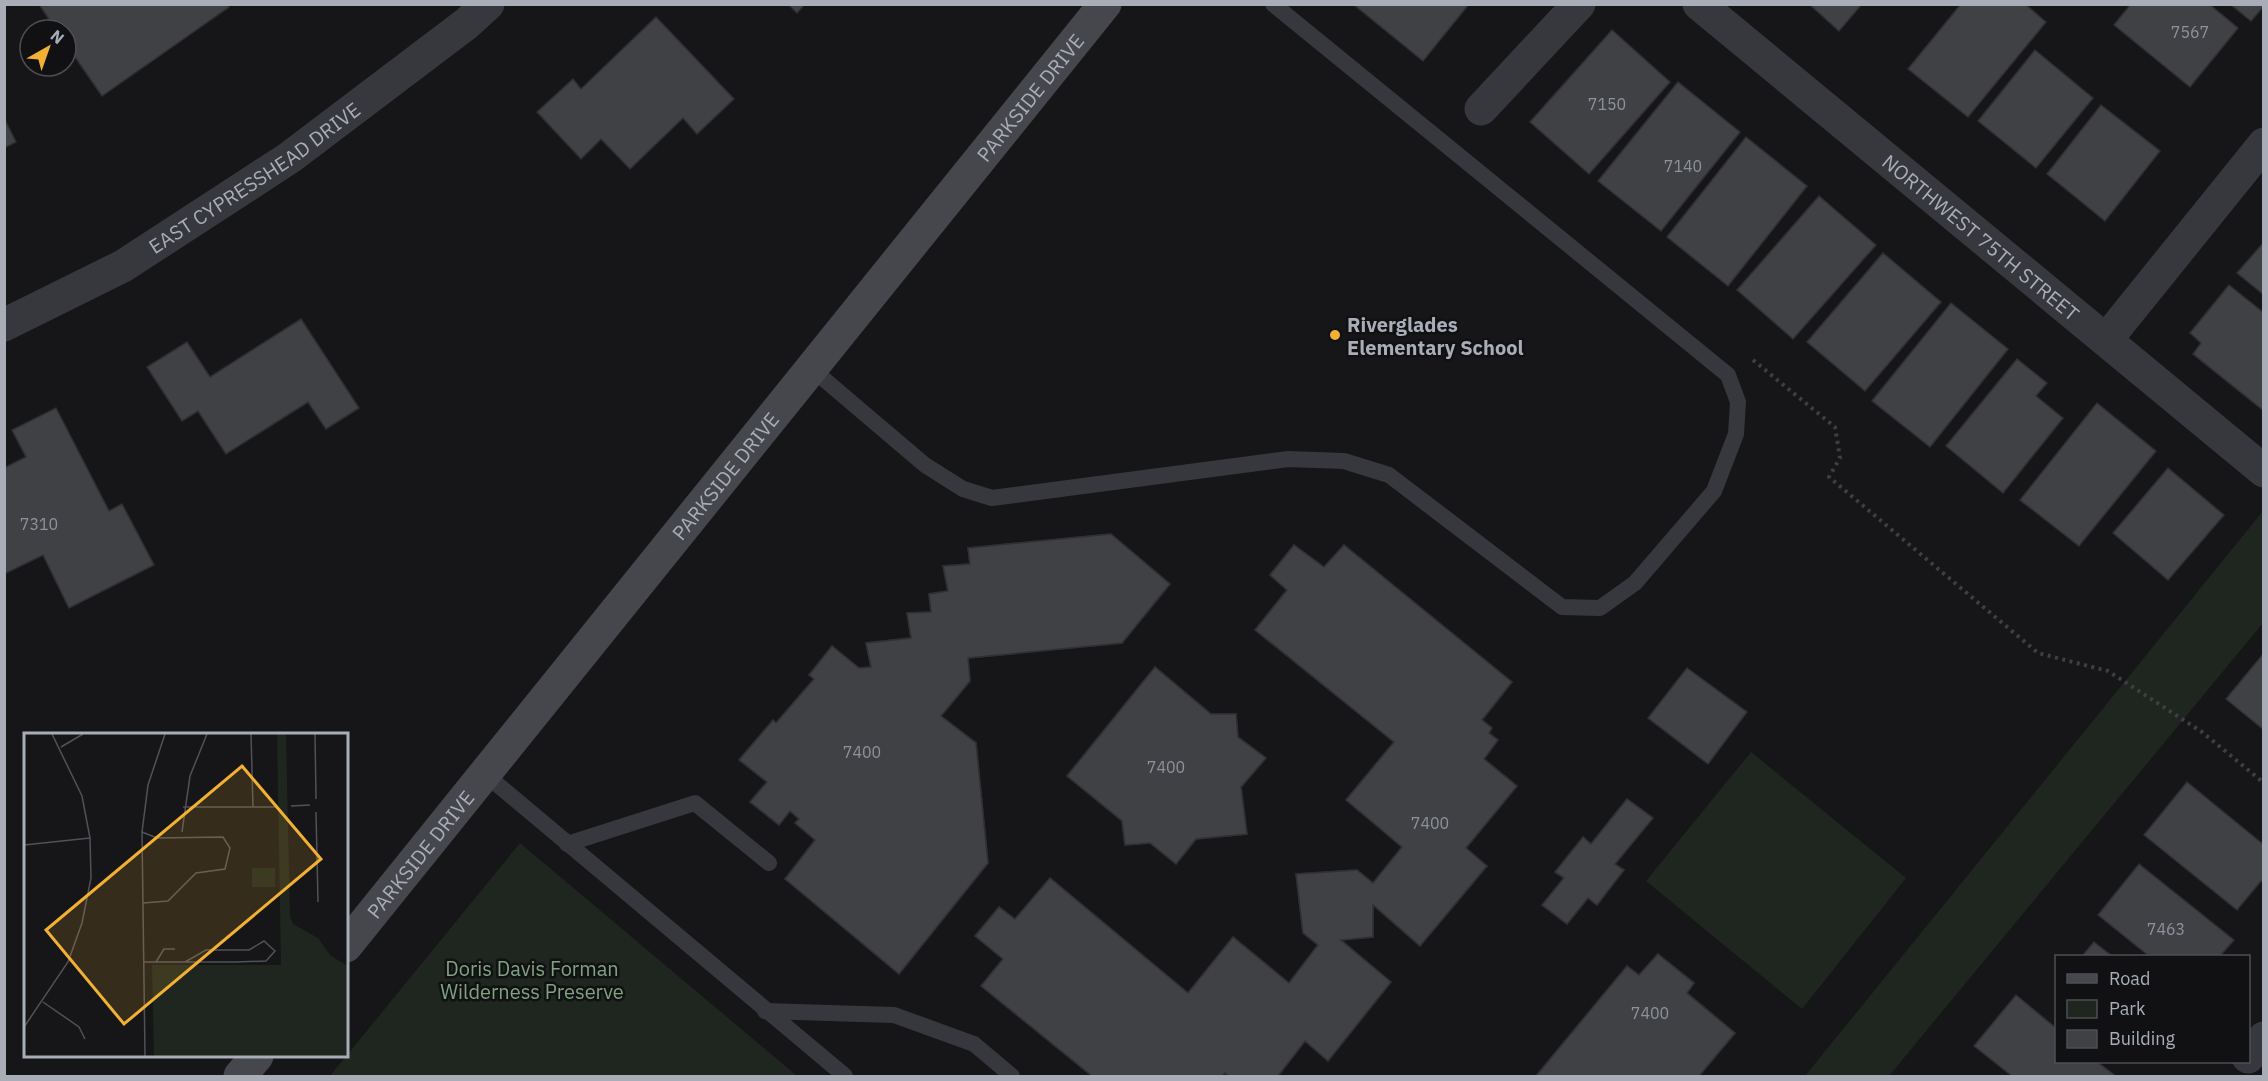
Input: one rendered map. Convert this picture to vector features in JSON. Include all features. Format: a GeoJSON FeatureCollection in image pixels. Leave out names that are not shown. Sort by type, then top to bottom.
{"type":"FeatureCollection","features":[{"type":"Feature","properties":{"kind":"street","name":"EAST CYPRESSHEAD DRIVE"},"geometry":{"type":"LineString","coordinates":[[4,325],[123,266],[289,158],[466,24],[488,4]]}},
{"type":"Feature","properties":{"kind":"street","name":"PARKSIDE DRIVE"},"geometry":{"type":"LineString","coordinates":[[348,944],[1105,4]]}},
{"type":"Feature","properties":{"kind":"street"},"geometry":{"type":"LineString","coordinates":[[1481,109],[1579,4]]}},
{"type":"Feature","properties":{"kind":"street","name":"NORTHWEST 75TH STREET"},"geometry":{"type":"LineString","coordinates":[[1699,4],[2264,471]]}},
{"type":"Feature","properties":{"kind":"street"},"geometry":{"type":"LineString","coordinates":[[2106,340],[2264,144]]}},
{"type":"Feature","properties":{"kind":"street"},"geometry":{"type":"LineString","coordinates":[[2250,1055],[2264,1038]]}},
{"type":"Feature","properties":{"kind":"street"},"geometry":{"type":"LineString","coordinates":[[240,1077],[256,1057]]}},
{"type":"Feature","properties":{"kind":"street"},"geometry":{"type":"LineString","coordinates":[[2233,1077],[2244,1063]]}},
{"type":"Feature","properties":{"kind":"lane"},"geometry":{"type":"LineString","coordinates":[[812,369],[925,465],[963,489],[992,498],[1288,459],[1344,461],[1389,475],[1562,607],[1600,608],[1635,583],[1714,491],[1736,434],[1738,402],[1728,375],[1271,6]]}},
{"type":"Feature","properties":{"kind":"lane"},"geometry":{"type":"LineString","coordinates":[[485,774],[845,1077]]}},
{"type":"Feature","properties":{"kind":"lane"},"geometry":{"type":"LineString","coordinates":[[567,844],[695,803],[770,863]]}},
{"type":"Feature","properties":{"kind":"lane"},"geometry":{"type":"LineString","coordinates":[[765,1011],[894,1016],[974,1044],[1012,1077]]}},
{"type":"Feature","properties":{"kind":"path"},"geometry":{"type":"LineString","coordinates":[[1752,359],[1835,427],[1840,458],[1829,477],[2038,653],[2108,671],[2202,732],[2264,783]]}},
{"type":"Feature","properties":{"kind":"green space"},"geometry":{"type":"Polygon","coordinates":[[[2263,511],[2263,623],[1889,1076],[1805,1076],[2263,511]]]}},
{"type":"Feature","properties":{"kind":"green space"},"geometry":{"type":"Polygon","coordinates":[[[1751,752],[1906,878],[1802,1009],[1646,881],[1751,752]]]}},
{"type":"Feature","properties":{"kind":"green space","name":"Doris Davis Forman Wilderness Preserve"},"geometry":{"type":"Polygon","coordinates":[[[520,843],[797,1076],[330,1076],[345,1057],[348,1057],[348,1054],[520,843]]]}},
{"type":"Feature","properties":{"kind":"building"},"geometry":{"type":"Polygon","coordinates":[[[39,4],[227,4],[229,7],[102,96],[78,61],[78,18],[48,18],[39,4]]]}},
{"type":"Feature","properties":{"kind":"building"},"geometry":{"type":"Polygon","coordinates":[[[788,4],[805,4],[797,13],[788,4]]]}},
{"type":"Feature","properties":{"kind":"building"},"geometry":{"type":"Polygon","coordinates":[[[1353,4],[1469,4],[1423,61],[1353,4]]]}},
{"type":"Feature","properties":{"kind":"building"},"geometry":{"type":"Polygon","coordinates":[[[1809,4],[1862,4],[1839,31],[1809,4]]]}},
{"type":"Feature","properties":{"kind":"building"},"geometry":{"type":"Polygon","coordinates":[[[1961,4],[2025,4],[2046,22],[1968,117],[1908,69],[1961,4]]]}},
{"type":"Feature","properties":{"kind":"building"},"geometry":{"type":"Polygon","coordinates":[[[2131,4],[2209,4],[2238,28],[2190,87],[2114,25],[2131,4]]]}},
{"type":"Feature","properties":{"kind":"building"},"geometry":{"type":"Polygon","coordinates":[[[2230,4],[2264,4],[2264,6],[2251,21],[2230,4]]]}},
{"type":"Feature","properties":{"kind":"building"},"geometry":{"type":"Polygon","coordinates":[[[656,17],[734,99],[697,134],[683,118],[630,169],[601,139],[581,159],[537,112],[573,79],[581,89],[656,17]]]}},
{"type":"Feature","properties":{"kind":"building"},"geometry":{"type":"Polygon","coordinates":[[[1612,30],[1670,82],[1589,174],[1530,122],[1612,30]]]}},
{"type":"Feature","properties":{"kind":"building"},"geometry":{"type":"Polygon","coordinates":[[[2035,50],[2093,98],[2036,168],[1978,121],[2035,50]]]}},
{"type":"Feature","properties":{"kind":"building"},"geometry":{"type":"Polygon","coordinates":[[[1678,82],[1740,132],[1661,231],[1598,181],[1678,82]]]}},
{"type":"Feature","properties":{"kind":"building"},"geometry":{"type":"Polygon","coordinates":[[[2101,105],[2160,151],[2105,221],[2047,174],[2101,105]]]}},
{"type":"Feature","properties":{"kind":"building"},"geometry":{"type":"Polygon","coordinates":[[[4,118],[16,142],[4,148],[4,118]]]}},
{"type":"Feature","properties":{"kind":"building"},"geometry":{"type":"Polygon","coordinates":[[[1746,137],[1807,186],[1728,286],[1667,237],[1746,137]]]}},
{"type":"Feature","properties":{"kind":"building"},"geometry":{"type":"Polygon","coordinates":[[[1819,196],[1876,245],[1793,339],[1737,290],[1819,196]]]}},
{"type":"Feature","properties":{"kind":"building"},"geometry":{"type":"Polygon","coordinates":[[[2264,242],[2264,295],[2237,273],[2264,242]]]}},
{"type":"Feature","properties":{"kind":"building"},"geometry":{"type":"Polygon","coordinates":[[[1883,253],[1941,302],[1865,391],[1807,342],[1883,253]]]}},
{"type":"Feature","properties":{"kind":"building"},"geometry":{"type":"Polygon","coordinates":[[[2229,285],[2264,313],[2264,411],[2193,354],[2201,343],[2190,333],[2229,285]]]}},
{"type":"Feature","properties":{"kind":"building"},"geometry":{"type":"Polygon","coordinates":[[[1951,303],[2008,349],[1930,447],[1872,401],[1951,303]]]}},
{"type":"Feature","properties":{"kind":"building"},"geometry":{"type":"Polygon","coordinates":[[[301,319],[359,408],[326,429],[308,402],[226,454],[198,411],[182,421],[147,367],[187,342],[210,377],[301,319]]]}},
{"type":"Feature","properties":{"kind":"building"},"geometry":{"type":"Polygon","coordinates":[[[2017,359],[2047,383],[2036,396],[2063,418],[2003,493],[1946,446],[2017,359]]]}},
{"type":"Feature","properties":{"kind":"building"},"geometry":{"type":"Polygon","coordinates":[[[2097,403],[2156,451],[2079,546],[2020,500],[2097,403]]]}},
{"type":"Feature","properties":{"kind":"building"},"geometry":{"type":"Polygon","coordinates":[[[56,408],[109,511],[122,504],[154,565],[69,608],[43,555],[4,574],[4,468],[26,457],[12,430],[56,408]]]}},
{"type":"Feature","properties":{"kind":"building"},"geometry":{"type":"Polygon","coordinates":[[[2168,468],[2224,515],[2168,580],[2113,533],[2168,468]]]}},
{"type":"Feature","properties":{"kind":"building"},"geometry":{"type":"Polygon","coordinates":[[[1111,534],[1170,584],[1122,643],[968,658],[970,681],[941,716],[976,743],[988,863],[899,974],[785,879],[815,840],[795,823],[799,819],[790,811],[779,825],[750,802],[767,782],[739,760],[773,720],[776,723],[814,679],[809,675],[832,646],[859,668],[871,667],[866,643],[911,638],[907,613],[931,612],[929,594],[948,591],[943,566],[970,564],[968,548],[1111,534]]]}},
{"type":"Feature","properties":{"kind":"building"},"geometry":{"type":"Polygon","coordinates":[[[1111,534],[1170,584],[1122,643],[968,658],[970,681],[941,716],[976,743],[988,863],[899,974],[785,879],[815,840],[795,823],[799,819],[790,811],[779,825],[750,802],[767,782],[739,760],[773,720],[776,723],[814,679],[809,675],[832,646],[859,668],[871,667],[866,643],[911,638],[907,613],[931,612],[929,594],[948,591],[943,566],[970,564],[968,548],[1111,534]]]}},
{"type":"Feature","properties":{"kind":"building"},"geometry":{"type":"Polygon","coordinates":[[[1294,545],[1324,567],[1344,545],[1512,682],[1482,720],[1492,728],[1489,733],[1498,740],[1484,759],[1517,786],[1466,848],[1487,866],[1420,946],[1373,905],[1373,937],[1341,940],[1391,982],[1328,1061],[1305,1041],[1278,1076],[1229,1076],[1225,1073],[1222,1076],[1092,1076],[981,986],[1003,959],[975,936],[999,907],[1015,919],[1050,878],[1188,993],[1233,937],[1289,983],[1318,945],[1303,933],[1296,874],[1357,870],[1373,883],[1402,847],[1346,800],[1394,742],[1255,630],[1287,590],[1270,575],[1294,545]]]}},
{"type":"Feature","properties":{"kind":"building"},"geometry":{"type":"Polygon","coordinates":[[[1294,545],[1324,567],[1344,545],[1512,682],[1482,720],[1492,728],[1489,733],[1498,740],[1484,759],[1517,786],[1466,848],[1487,866],[1420,946],[1373,905],[1373,937],[1341,940],[1391,982],[1328,1061],[1305,1041],[1278,1076],[1229,1076],[1225,1073],[1222,1076],[1092,1076],[981,986],[1003,959],[975,936],[999,907],[1015,919],[1050,878],[1188,993],[1233,937],[1289,983],[1318,945],[1303,933],[1296,874],[1357,870],[1373,883],[1402,847],[1346,800],[1394,742],[1255,630],[1287,590],[1270,575],[1294,545]]]}},
{"type":"Feature","properties":{"kind":"building"},"geometry":{"type":"Polygon","coordinates":[[[2264,653],[2264,730],[2226,699],[2264,653]]]}},
{"type":"Feature","properties":{"kind":"building"},"geometry":{"type":"Polygon","coordinates":[[[1155,667],[1211,714],[1236,714],[1238,737],[1266,758],[1241,787],[1247,834],[1196,839],[1176,864],[1150,843],[1125,845],[1122,821],[1067,776],[1155,667]]]}},
{"type":"Feature","properties":{"kind":"building"},"geometry":{"type":"Polygon","coordinates":[[[1155,667],[1211,714],[1236,714],[1238,737],[1266,758],[1241,787],[1247,834],[1196,839],[1176,864],[1150,843],[1125,845],[1122,821],[1067,776],[1155,667]]]}},
{"type":"Feature","properties":{"kind":"building"},"geometry":{"type":"Polygon","coordinates":[[[1687,668],[1747,712],[1708,764],[1648,718],[1687,668]]]}},
{"type":"Feature","properties":{"kind":"building"},"geometry":{"type":"Polygon","coordinates":[[[2187,782],[2264,845],[2264,883],[2261,881],[2237,910],[2144,835],[2187,782]]]}},
{"type":"Feature","properties":{"kind":"building"},"geometry":{"type":"Polygon","coordinates":[[[1627,799],[1653,818],[1615,864],[1624,870],[1597,905],[1588,898],[1567,924],[1542,905],[1564,878],[1555,872],[1583,837],[1591,844],[1627,799]]]}},
{"type":"Feature","properties":{"kind":"building"},"geometry":{"type":"Polygon","coordinates":[[[1627,799],[1653,818],[1615,864],[1624,870],[1597,905],[1588,898],[1567,924],[1542,905],[1564,878],[1555,872],[1583,837],[1591,844],[1627,799]]]}},
{"type":"Feature","properties":{"kind":"building"},"geometry":{"type":"Polygon","coordinates":[[[2139,864],[2234,940],[2221,955],[2148,955],[2098,915],[2139,864]]]}},
{"type":"Feature","properties":{"kind":"building"},"geometry":{"type":"Polygon","coordinates":[[[2094,942],[2111,955],[2083,955],[2094,942]]]}},
{"type":"Feature","properties":{"kind":"building"},"geometry":{"type":"Polygon","coordinates":[[[1658,954],[1694,983],[1687,993],[1735,1033],[1699,1076],[1536,1076],[1627,966],[1639,975],[1658,954]]]}},
{"type":"Feature","properties":{"kind":"building"},"geometry":{"type":"Polygon","coordinates":[[[1658,954],[1694,983],[1687,993],[1735,1033],[1699,1076],[1536,1076],[1627,966],[1639,975],[1658,954]]]}},
{"type":"Feature","properties":{"kind":"building"},"geometry":{"type":"Polygon","coordinates":[[[2016,995],[2055,1027],[2055,1063],[2098,1063],[2116,1076],[2012,1076],[1974,1046],[2016,995]]]}},
{"type":"Feature","properties":{"kind":"place","name":"Riverglades Elementary School"},"geometry":{"type":"Point","coordinates":[1335,335]}}]}
